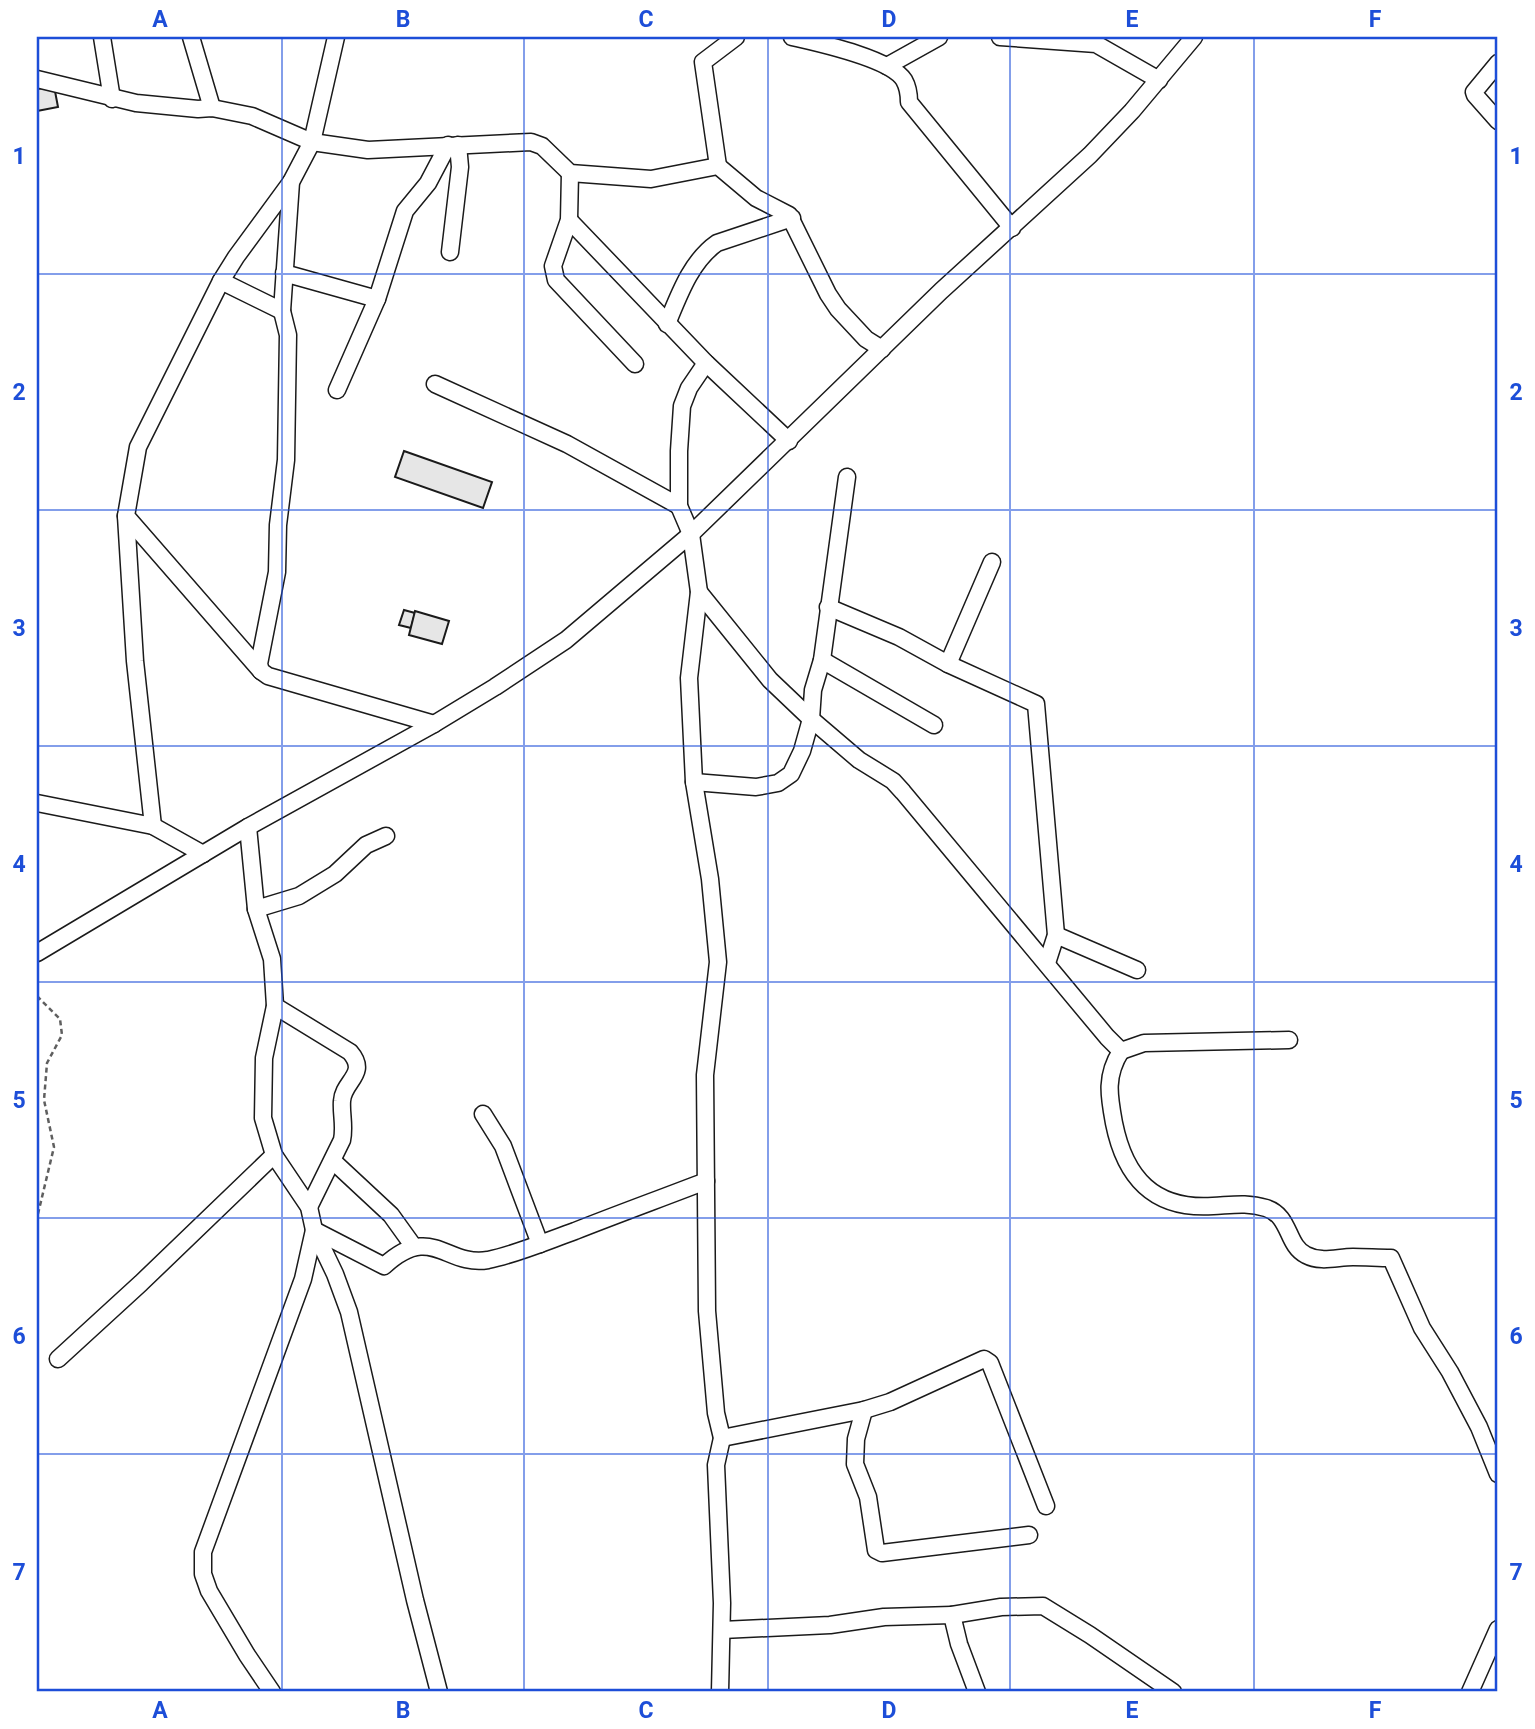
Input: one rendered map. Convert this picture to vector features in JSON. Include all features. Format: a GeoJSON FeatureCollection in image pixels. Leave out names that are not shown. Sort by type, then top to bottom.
{"type":"FeatureCollection","features":[{"type":"Feature","properties":{"kind":"street"},"geometry":{"type":"LineString","coordinates":[[102,37],[112,99]]}},
{"type":"Feature","properties":{"kind":"street"},"geometry":{"type":"LineString","coordinates":[[191,37],[212,108]]}},
{"type":"Feature","properties":{"kind":"street"},"geometry":{"type":"LineString","coordinates":[[153,826],[135,662],[126,516],[138,447],[221,281],[291,182],[312,142],[336,37]]}},
{"type":"Feature","properties":{"kind":"street"},"geometry":{"type":"LineString","coordinates":[[736,37],[703,62],[718,166],[756,198],[785,211],[792,218],[828,294],[838,309],[866,339],[882,349]]}},
{"type":"Feature","properties":{"kind":"street"},"geometry":{"type":"LineString","coordinates":[[792,37],[839,48],[887,66],[903,78],[908,88],[909,102],[1012,228]]}},
{"type":"Feature","properties":{"kind":"street"},"geometry":{"type":"LineString","coordinates":[[887,66],[939,37]]}},
{"type":"Feature","properties":{"kind":"street"},"geometry":{"type":"LineString","coordinates":[[1000,37],[1096,44],[1159,80]]}},
{"type":"Feature","properties":{"kind":"street"},"geometry":{"type":"LineString","coordinates":[[37,953],[248,827],[434,724],[566,640],[691,534],[941,291],[1090,155],[1159,80],[1194,37]]}},
{"type":"Feature","properties":{"kind":"street"},"geometry":{"type":"LineString","coordinates":[[1498,63],[1475,92],[1498,121]]}},
{"type":"Feature","properties":{"kind":"street"},"geometry":{"type":"LineString","coordinates":[[37,79],[112,99],[198,109],[212,108],[252,116],[312,142],[368,149],[531,142],[542,146],[570,173],[651,179],[718,166]]}},
{"type":"Feature","properties":{"kind":"street"},"geometry":{"type":"LineString","coordinates":[[450,252],[460,167],[453,145]]}},
{"type":"Feature","properties":{"kind":"street"},"geometry":{"type":"LineString","coordinates":[[337,390],[377,299],[405,211],[428,183],[453,145]]}},
{"type":"Feature","properties":{"kind":"street"},"geometry":{"type":"LineString","coordinates":[[570,173],[569,220],[554,266],[556,280],[635,364]]}},
{"type":"Feature","properties":{"kind":"street"},"geometry":{"type":"LineString","coordinates":[[261,671],[259,664],[277,572],[278,525],[286,460],[288,335],[282,311],[291,182]]}},
{"type":"Feature","properties":{"kind":"street"},"geometry":{"type":"LineString","coordinates":[[667,324],[699,258],[707,250],[717,243],[792,218]]}},
{"type":"Feature","properties":{"kind":"street"},"geometry":{"type":"LineString","coordinates":[[569,220],[667,324],[789,441]]}},
{"type":"Feature","properties":{"kind":"street"},"geometry":{"type":"LineString","coordinates":[[284,273],[377,299]]}},
{"type":"Feature","properties":{"kind":"street"},"geometry":{"type":"LineString","coordinates":[[221,281],[282,311]]}},
{"type":"Feature","properties":{"kind":"street"},"geometry":{"type":"LineString","coordinates":[[706,363],[689,388],[682,406],[679,506],[691,534],[699,592],[689,678],[694,782],[710,879],[718,962],[705,1075],[707,1311],[716,1413],[722,1438],[716,1465],[722,1630],[720,1692]]}},
{"type":"Feature","properties":{"kind":"street"},"geometry":{"type":"LineString","coordinates":[[435,384],[567,444],[679,506]]}},
{"type":"Feature","properties":{"kind":"street"},"geometry":{"type":"LineString","coordinates":[[694,782],[756,787],[778,783],[791,774],[802,751],[811,719],[813,690],[821,660],[848,477]]}},
{"type":"Feature","properties":{"kind":"street"},"geometry":{"type":"LineString","coordinates":[[126,516],[268,676],[434,724]]}},
{"type":"Feature","properties":{"kind":"street"},"geometry":{"type":"LineString","coordinates":[[948,664],[992,562]]}},
{"type":"Feature","properties":{"kind":"street"},"geometry":{"type":"LineString","coordinates":[[699,592],[770,680],[859,760],[892,781],[1121,1051]]}},
{"type":"Feature","properties":{"kind":"street"},"geometry":{"type":"LineString","coordinates":[[828,607],[899,637],[948,664],[1032,701],[1038,709],[1055,935],[1047,963]]}},
{"type":"Feature","properties":{"kind":"street"},"geometry":{"type":"LineString","coordinates":[[821,660],[934,725]]}},
{"type":"Feature","properties":{"kind":"street"},"geometry":{"type":"LineString","coordinates":[[37,803],[153,826],[203,855]]}},
{"type":"Feature","properties":{"kind":"street"},"geometry":{"type":"LineString","coordinates":[[248,827],[256,909],[272,959],[275,1006],[264,1058],[263,1118],[274,1155],[309,1207],[314,1230],[349,1312],[415,1600],[439,1692]]}},
{"type":"Feature","properties":{"kind":"street"},"geometry":{"type":"LineString","coordinates":[[256,909],[299,895],[335,874],[366,845],[386,836]]}},
{"type":"Feature","properties":{"kind":"street"},"geometry":{"type":"LineString","coordinates":[[1055,935],[1137,970]]}},
{"type":"Feature","properties":{"kind":"street"},"geometry":{"type":"LineString","coordinates":[[275,1006],[349,1052],[355,1058],[357,1067],[341,1101],[344,1128],[342,1140],[309,1207]]}},
{"type":"Feature","properties":{"kind":"street"},"geometry":{"type":"LineString","coordinates":[[1289,1040],[1144,1043],[1121,1051],[1112,1065],[1109,1094],[1119,1144],[1130,1171],[1153,1194],[1170,1202],[1210,1207],[1244,1203],[1269,1209],[1283,1220],[1294,1243],[1305,1255],[1325,1260],[1350,1257],[1391,1258],[1422,1328],[1450,1372],[1479,1427],[1498,1474]]}},
{"type":"Feature","properties":{"kind":"street"},"geometry":{"type":"LineString","coordinates":[[483,1114],[503,1146],[540,1244]]}},
{"type":"Feature","properties":{"kind":"street"},"geometry":{"type":"LineString","coordinates":[[58,1359],[274,1155]]}},
{"type":"Feature","properties":{"kind":"street"},"geometry":{"type":"LineString","coordinates":[[333,1161],[391,1215],[414,1247]]}},
{"type":"Feature","properties":{"kind":"street"},"geometry":{"type":"LineString","coordinates":[[314,1230],[384,1266],[396,1255],[414,1247],[439,1248],[462,1258],[486,1260],[540,1244],[706,1181]]}},
{"type":"Feature","properties":{"kind":"street"},"geometry":{"type":"LineString","coordinates":[[272,1692],[209,1591],[204,1574],[203,1552],[303,1279],[314,1230]]}},
{"type":"Feature","properties":{"kind":"street"},"geometry":{"type":"LineString","coordinates":[[722,1438],[864,1410],[890,1402],[984,1359],[990,1363],[1046,1506]]}},
{"type":"Feature","properties":{"kind":"street"},"geometry":{"type":"LineString","coordinates":[[864,1410],[856,1439],[855,1464],[868,1497],[876,1550],[883,1553],[1029,1535]]}},
{"type":"Feature","properties":{"kind":"street"},"geometry":{"type":"LineString","coordinates":[[722,1630],[830,1625],[923,1614],[952,1615],[1001,1606],[1043,1606],[1173,1692]]}},
{"type":"Feature","properties":{"kind":"street"},"geometry":{"type":"LineString","coordinates":[[952,1615],[959,1644],[977,1692]]}},
{"type":"Feature","properties":{"kind":"street"},"geometry":{"type":"LineString","coordinates":[[1470,1692],[1498,1629]]}},
{"type":"Feature","properties":{"kind":"path"},"geometry":{"type":"LineString","coordinates":[[37,996],[60,1019],[62,1035],[47,1063],[44,1100],[54,1147],[37,1218]]}},
{"type":"Feature","properties":{"kind":"building"},"geometry":{"type":"Polygon","coordinates":[[[54,86],[58,107],[37,111],[37,89],[54,86]]]}},
{"type":"Feature","properties":{"kind":"building"},"geometry":{"type":"Polygon","coordinates":[[[404,451],[492,482],[483,508],[395,477],[404,451]]]}},
{"type":"Feature","properties":{"kind":"building"},"geometry":{"type":"Polygon","coordinates":[[[404,610],[415,613],[411,628],[399,625],[404,610]]]}},
{"type":"Feature","properties":{"kind":"building"},"geometry":{"type":"Polygon","coordinates":[[[415,611],[449,621],[442,644],[409,635],[415,611]]]}}]}
